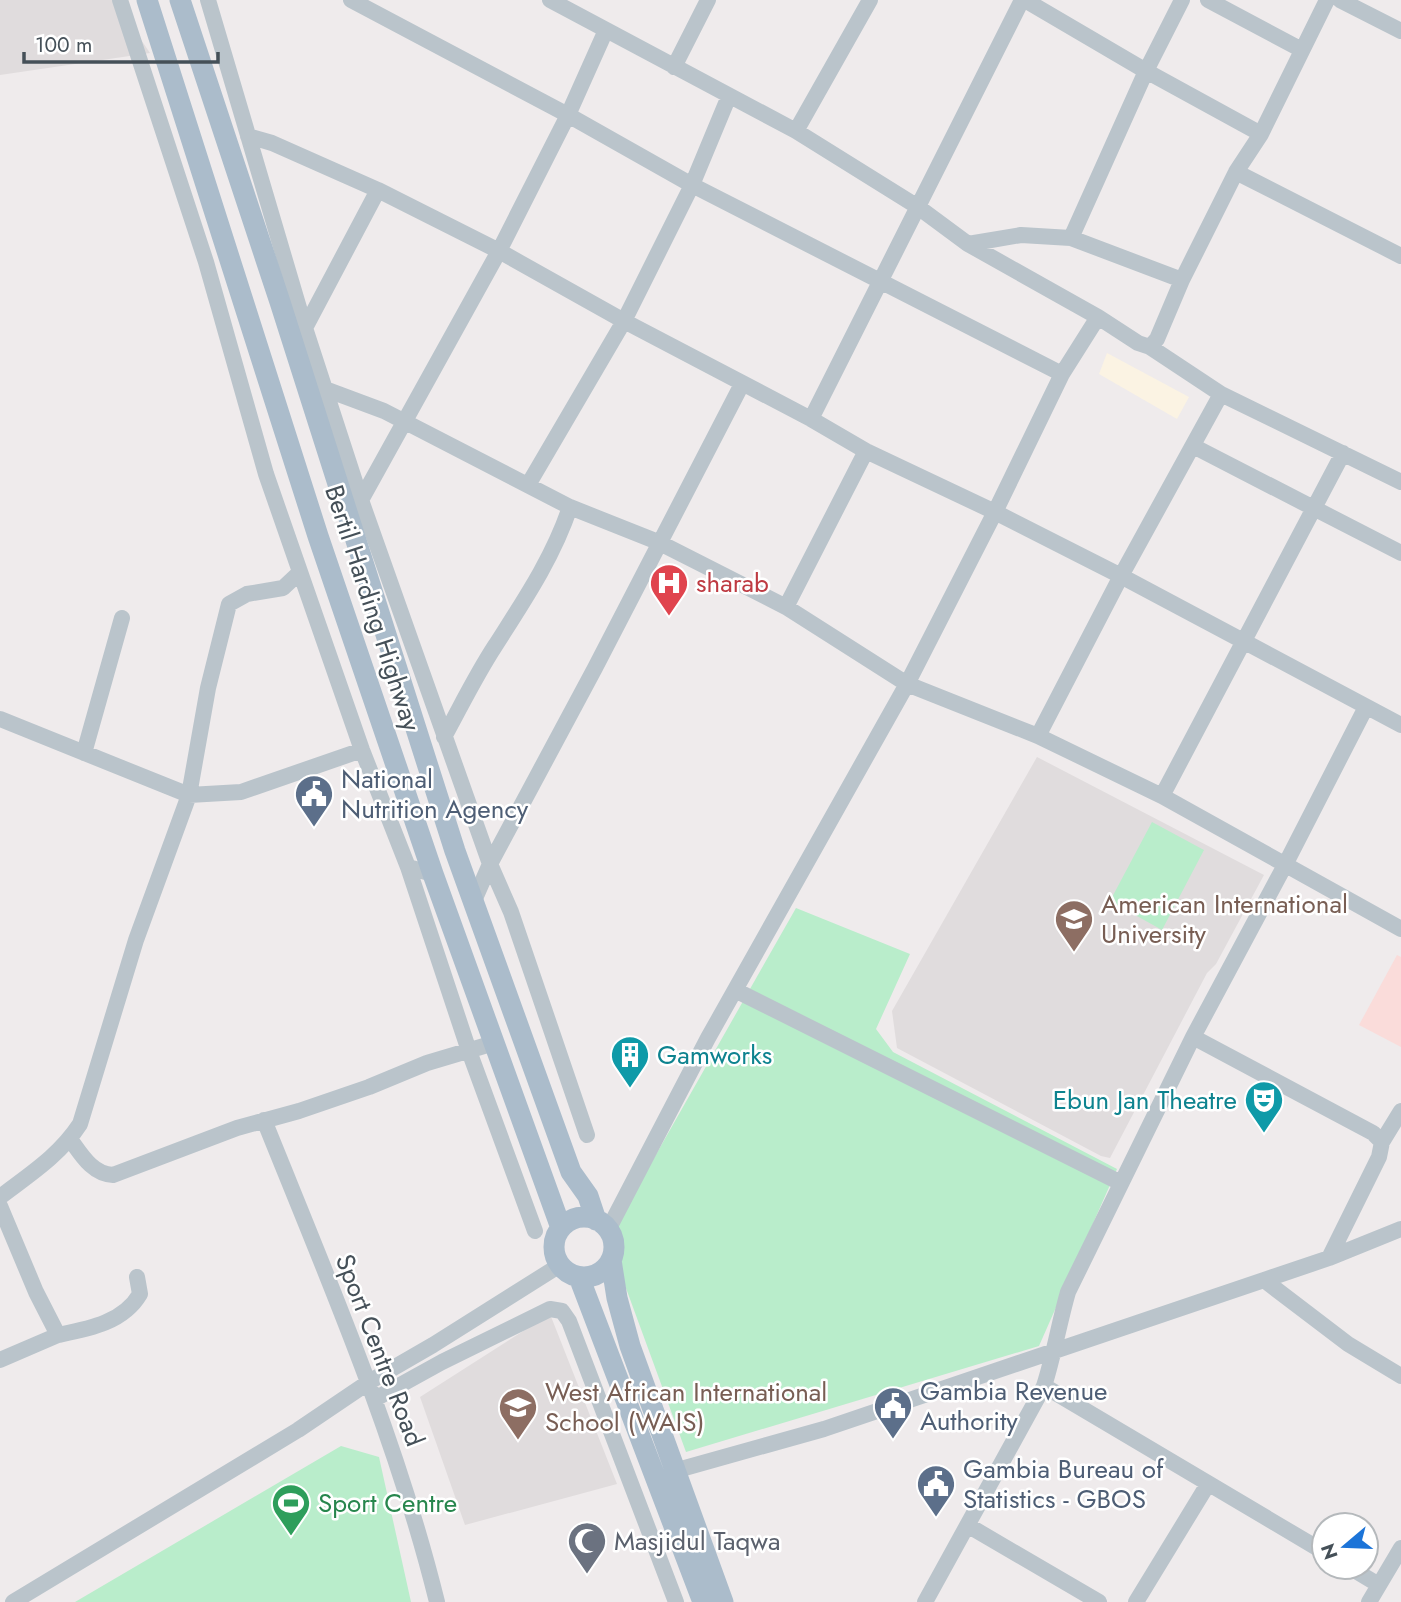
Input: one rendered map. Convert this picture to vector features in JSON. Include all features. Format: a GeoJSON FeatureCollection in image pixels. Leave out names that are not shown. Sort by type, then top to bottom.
{"type":"FeatureCollection","features":[{"type":"Feature","properties":{"kind":"main road","name":"Bertil Harding Highway"},"geometry":{"type":"LineString","coordinates":[[147,0],[275,405],[433,874],[561,1228]]}},
{"type":"Feature","properties":{"kind":"main road","name":"Bertil Harding Highway"},"geometry":{"type":"LineString","coordinates":[[180,0],[473,903],[571,1172],[588,1196],[602,1225]]}},
{"type":"Feature","properties":{"kind":"main road"},"geometry":{"type":"LineString","coordinates":[[611,1260],[602,1272],[595,1275],[572,1275],[560,1265],[554,1250],[561,1228],[573,1219],[589,1218],[602,1225],[614,1244],[611,1260],[617,1298],[630,1346],[723,1602]]}},
{"type":"Feature","properties":{"kind":"main road"},"geometry":{"type":"LineString","coordinates":[[579,1277],[703,1602]]}},
{"type":"Feature","properties":{"kind":"street"},"geometry":{"type":"LineString","coordinates":[[120,0],[206,262],[266,474],[299,573],[362,750],[408,867],[469,1051],[535,1230]]}},
{"type":"Feature","properties":{"kind":"street"},"geometry":{"type":"LineString","coordinates":[[208,0],[305,328],[361,500],[490,864],[511,912],[587,1135]]}},
{"type":"Feature","properties":{"kind":"street"},"geometry":{"type":"LineString","coordinates":[[351,0],[568,115],[692,185],[1062,373]]}},
{"type":"Feature","properties":{"kind":"street"},"geometry":{"type":"LineString","coordinates":[[550,0],[796,131],[918,207],[968,244],[1150,347],[1221,394],[1401,482]]}},
{"type":"Feature","properties":{"kind":"street"},"geometry":{"type":"LineString","coordinates":[[674,67],[708,0]]}},
{"type":"Feature","properties":{"kind":"street"},"geometry":{"type":"LineString","coordinates":[[796,131],[870,0]]}},
{"type":"Feature","properties":{"kind":"street"},"geometry":{"type":"LineString","coordinates":[[811,419],[1023,0],[1261,134]]}},
{"type":"Feature","properties":{"kind":"street"},"geometry":{"type":"LineString","coordinates":[[1071,239],[1146,71],[1182,0]]}},
{"type":"Feature","properties":{"kind":"street"},"geometry":{"type":"LineString","coordinates":[[1208,0],[1302,50]]}},
{"type":"Feature","properties":{"kind":"street"},"geometry":{"type":"LineString","coordinates":[[1150,347],[1157,339],[1182,280],[1236,172],[1261,134],[1327,0]]}},
{"type":"Feature","properties":{"kind":"street"},"geometry":{"type":"LineString","coordinates":[[1340,0],[1401,31]]}},
{"type":"Feature","properties":{"kind":"street"},"geometry":{"type":"LineString","coordinates":[[361,500],[499,251],[568,115],[606,30]]}},
{"type":"Feature","properties":{"kind":"street"},"geometry":{"type":"LineString","coordinates":[[528,485],[624,321],[692,185],[729,96]]}},
{"type":"Feature","properties":{"kind":"street"},"geometry":{"type":"LineString","coordinates":[[248,136],[272,143],[378,190],[499,251],[624,321],[811,419],[866,452],[995,512],[1121,576],[1401,726]]}},
{"type":"Feature","properties":{"kind":"street"},"geometry":{"type":"LineString","coordinates":[[1236,172],[1401,256]]}},
{"type":"Feature","properties":{"kind":"street"},"geometry":{"type":"LineString","coordinates":[[305,328],[378,190]]}},
{"type":"Feature","properties":{"kind":"street"},"geometry":{"type":"LineString","coordinates":[[968,244],[1021,235],[1071,239],[1182,280]]}},
{"type":"Feature","properties":{"kind":"street"},"geometry":{"type":"LineString","coordinates":[[602,1225],[907,684],[1062,373],[1098,317]]}},
{"type":"Feature","properties":{"kind":"street"},"geometry":{"type":"LineString","coordinates":[[473,903],[490,864],[742,384]]}},
{"type":"Feature","properties":{"kind":"street"},"geometry":{"type":"LineString","coordinates":[[325,389],[384,411],[570,508],[658,542],[786,607],[907,684],[1038,736],[1162,796],[1401,929]]}},
{"type":"Feature","properties":{"kind":"street"},"geometry":{"type":"LineString","coordinates":[[1038,736],[1121,576],[1221,394]]}},
{"type":"Feature","properties":{"kind":"street"},"geometry":{"type":"LineString","coordinates":[[1193,446],[1401,553]]}},
{"type":"Feature","properties":{"kind":"street"},"geometry":{"type":"LineString","coordinates":[[786,607],[866,452]]}},
{"type":"Feature","properties":{"kind":"street"},"geometry":{"type":"LineString","coordinates":[[1162,796],[1343,453]]}},
{"type":"Feature","properties":{"kind":"street"},"geometry":{"type":"LineString","coordinates":[[444,737],[544,566],[563,530],[570,508]]}},
{"type":"Feature","properties":{"kind":"street"},"geometry":{"type":"LineString","coordinates":[[0,1197],[53,1157],[70,1139],[80,1124],[89,1101],[102,1048],[136,940],[189,795],[208,688],[229,604],[247,594],[283,588],[299,573]]}},
{"type":"Feature","properties":{"kind":"street"},"geometry":{"type":"LineString","coordinates":[[85,753],[122,618]]}},
{"type":"Feature","properties":{"kind":"street"},"geometry":{"type":"LineString","coordinates":[[925,1602],[1044,1386],[1069,1292],[1193,1037],[1366,707]]}},
{"type":"Feature","properties":{"kind":"street"},"geometry":{"type":"LineString","coordinates":[[0,719],[189,795],[241,792],[362,750]]}},
{"type":"Feature","properties":{"kind":"street"},"geometry":{"type":"LineString","coordinates":[[408,867],[433,874]]}},
{"type":"Feature","properties":{"kind":"street"},"geometry":{"type":"LineString","coordinates":[[735,990],[1122,1183]]}},
{"type":"Feature","properties":{"kind":"street"},"geometry":{"type":"LineString","coordinates":[[1193,1037],[1362,1127],[1382,1142]]}},
{"type":"Feature","properties":{"kind":"street"},"geometry":{"type":"LineString","coordinates":[[70,1139],[95,1170],[113,1175],[264,1120],[369,1087],[427,1063],[494,1043]]}},
{"type":"Feature","properties":{"kind":"street"},"geometry":{"type":"LineString","coordinates":[[1329,1258],[1379,1157],[1382,1142],[1401,1111]]}},
{"type":"Feature","properties":{"kind":"street","name":"Sport Centre Road"},"geometry":{"type":"LineString","coordinates":[[264,1120],[369,1382],[419,1528],[437,1602]]}},
{"type":"Feature","properties":{"kind":"street"},"geometry":{"type":"LineString","coordinates":[[0,1206],[36,1292],[58,1335]]}},
{"type":"Feature","properties":{"kind":"street"},"geometry":{"type":"LineString","coordinates":[[674,1471],[824,1429],[1329,1258],[1401,1229]]}},
{"type":"Feature","properties":{"kind":"street"},"geometry":{"type":"LineString","coordinates":[[13,1602],[299,1430],[369,1382],[560,1265]]}},
{"type":"Feature","properties":{"kind":"street"},"geometry":{"type":"LineString","coordinates":[[0,1360],[58,1335],[104,1323],[126,1311],[133,1306],[140,1294],[137,1277]]}},
{"type":"Feature","properties":{"kind":"street"},"geometry":{"type":"LineString","coordinates":[[1264,1280],[1348,1344],[1401,1376]]}},
{"type":"Feature","properties":{"kind":"street"},"geometry":{"type":"LineString","coordinates":[[375,1399],[442,1362],[551,1309],[562,1311],[569,1321],[676,1602]]}},
{"type":"Feature","properties":{"kind":"street"},"geometry":{"type":"LineString","coordinates":[[1044,1386],[1310,1544]]}},
{"type":"Feature","properties":{"kind":"street"},"geometry":{"type":"LineString","coordinates":[[1136,1602],[1208,1484]]}},
{"type":"Feature","properties":{"kind":"street"},"geometry":{"type":"LineString","coordinates":[[968,1526],[1098,1602]]}},
{"type":"Feature","properties":{"kind":"street"},"geometry":{"type":"LineString","coordinates":[[1369,1602],[1401,1548]]}},
{"type":"Feature","properties":{"kind":"street"},"geometry":{"type":"LineString","coordinates":[[1372,1581],[1379,1585]]}},
{"type":"Feature","properties":{"kind":"shaded area"},"geometry":{"type":"Polygon","coordinates":[[[0,0],[114,0],[150,53],[0,75],[0,0]]]}},
{"type":"Feature","properties":{"kind":"shaded area"},"geometry":{"type":"Polygon","coordinates":[[[1107,353],[1189,397],[1177,419],[1099,374],[1107,353]]]}},
{"type":"Feature","properties":{"kind":"shaded area","name":"American International University"},"geometry":{"type":"Polygon","coordinates":[[[1037,757],[1264,875],[1216,964],[1207,973],[1110,1158],[1101,1156],[897,1048],[892,1011],[1037,757]]]}},
{"type":"Feature","properties":{"kind":"shaded area"},"geometry":{"type":"Polygon","coordinates":[[[1397,955],[1401,957],[1401,1047],[1359,1025],[1397,955]]]}},
{"type":"Feature","properties":{"kind":"shaded area","name":"West African International School (WAIS)"},"geometry":{"type":"Polygon","coordinates":[[[550,1314],[617,1484],[465,1525],[420,1397],[550,1314]]]}},
{"type":"Feature","properties":{"kind":"green space"},"geometry":{"type":"Polygon","coordinates":[[[1152,822],[1204,850],[1162,930],[1110,901],[1152,822]]]}},
{"type":"Feature","properties":{"kind":"green space"},"geometry":{"type":"Polygon","coordinates":[[[796,908],[910,954],[876,1029],[893,1052],[1117,1169],[1039,1346],[686,1452],[608,1239],[796,908]]]}},
{"type":"Feature","properties":{"kind":"green space","name":"Sport Centre"},"geometry":{"type":"Polygon","coordinates":[[[341,1446],[379,1457],[411,1602],[75,1602],[341,1446]]]}},
{"type":"Feature","properties":{"kind":"place","name":"sharab"},"geometry":{"type":"Point","coordinates":[669,617]}},
{"type":"Feature","properties":{"kind":"place","name":"National Nutrition Agency"},"geometry":{"type":"Point","coordinates":[314,828]}},
{"type":"Feature","properties":{"kind":"place","name":"American International University"},"geometry":{"type":"Point","coordinates":[1074,953]}},
{"type":"Feature","properties":{"kind":"place","name":"Gamworks"},"geometry":{"type":"Point","coordinates":[630,1089]}},
{"type":"Feature","properties":{"kind":"place","name":"Ebun Jan Theatre"},"geometry":{"type":"Point","coordinates":[1264,1134]}},
{"type":"Feature","properties":{"kind":"place","name":"Gambia Revenue Authority"},"geometry":{"type":"Point","coordinates":[893,1440]}},
{"type":"Feature","properties":{"kind":"place","name":"West African International School (WAIS)"},"geometry":{"type":"Point","coordinates":[518,1441]}},
{"type":"Feature","properties":{"kind":"place","name":"Gambia Bureau of Statistics - GBOS"},"geometry":{"type":"Point","coordinates":[936,1518]}},
{"type":"Feature","properties":{"kind":"place","name":"Sport Centre"},"geometry":{"type":"Point","coordinates":[291,1537]}},
{"type":"Feature","properties":{"kind":"place","name":"Masjidul Taqwa"},"geometry":{"type":"Point","coordinates":[587,1575]}}]}
